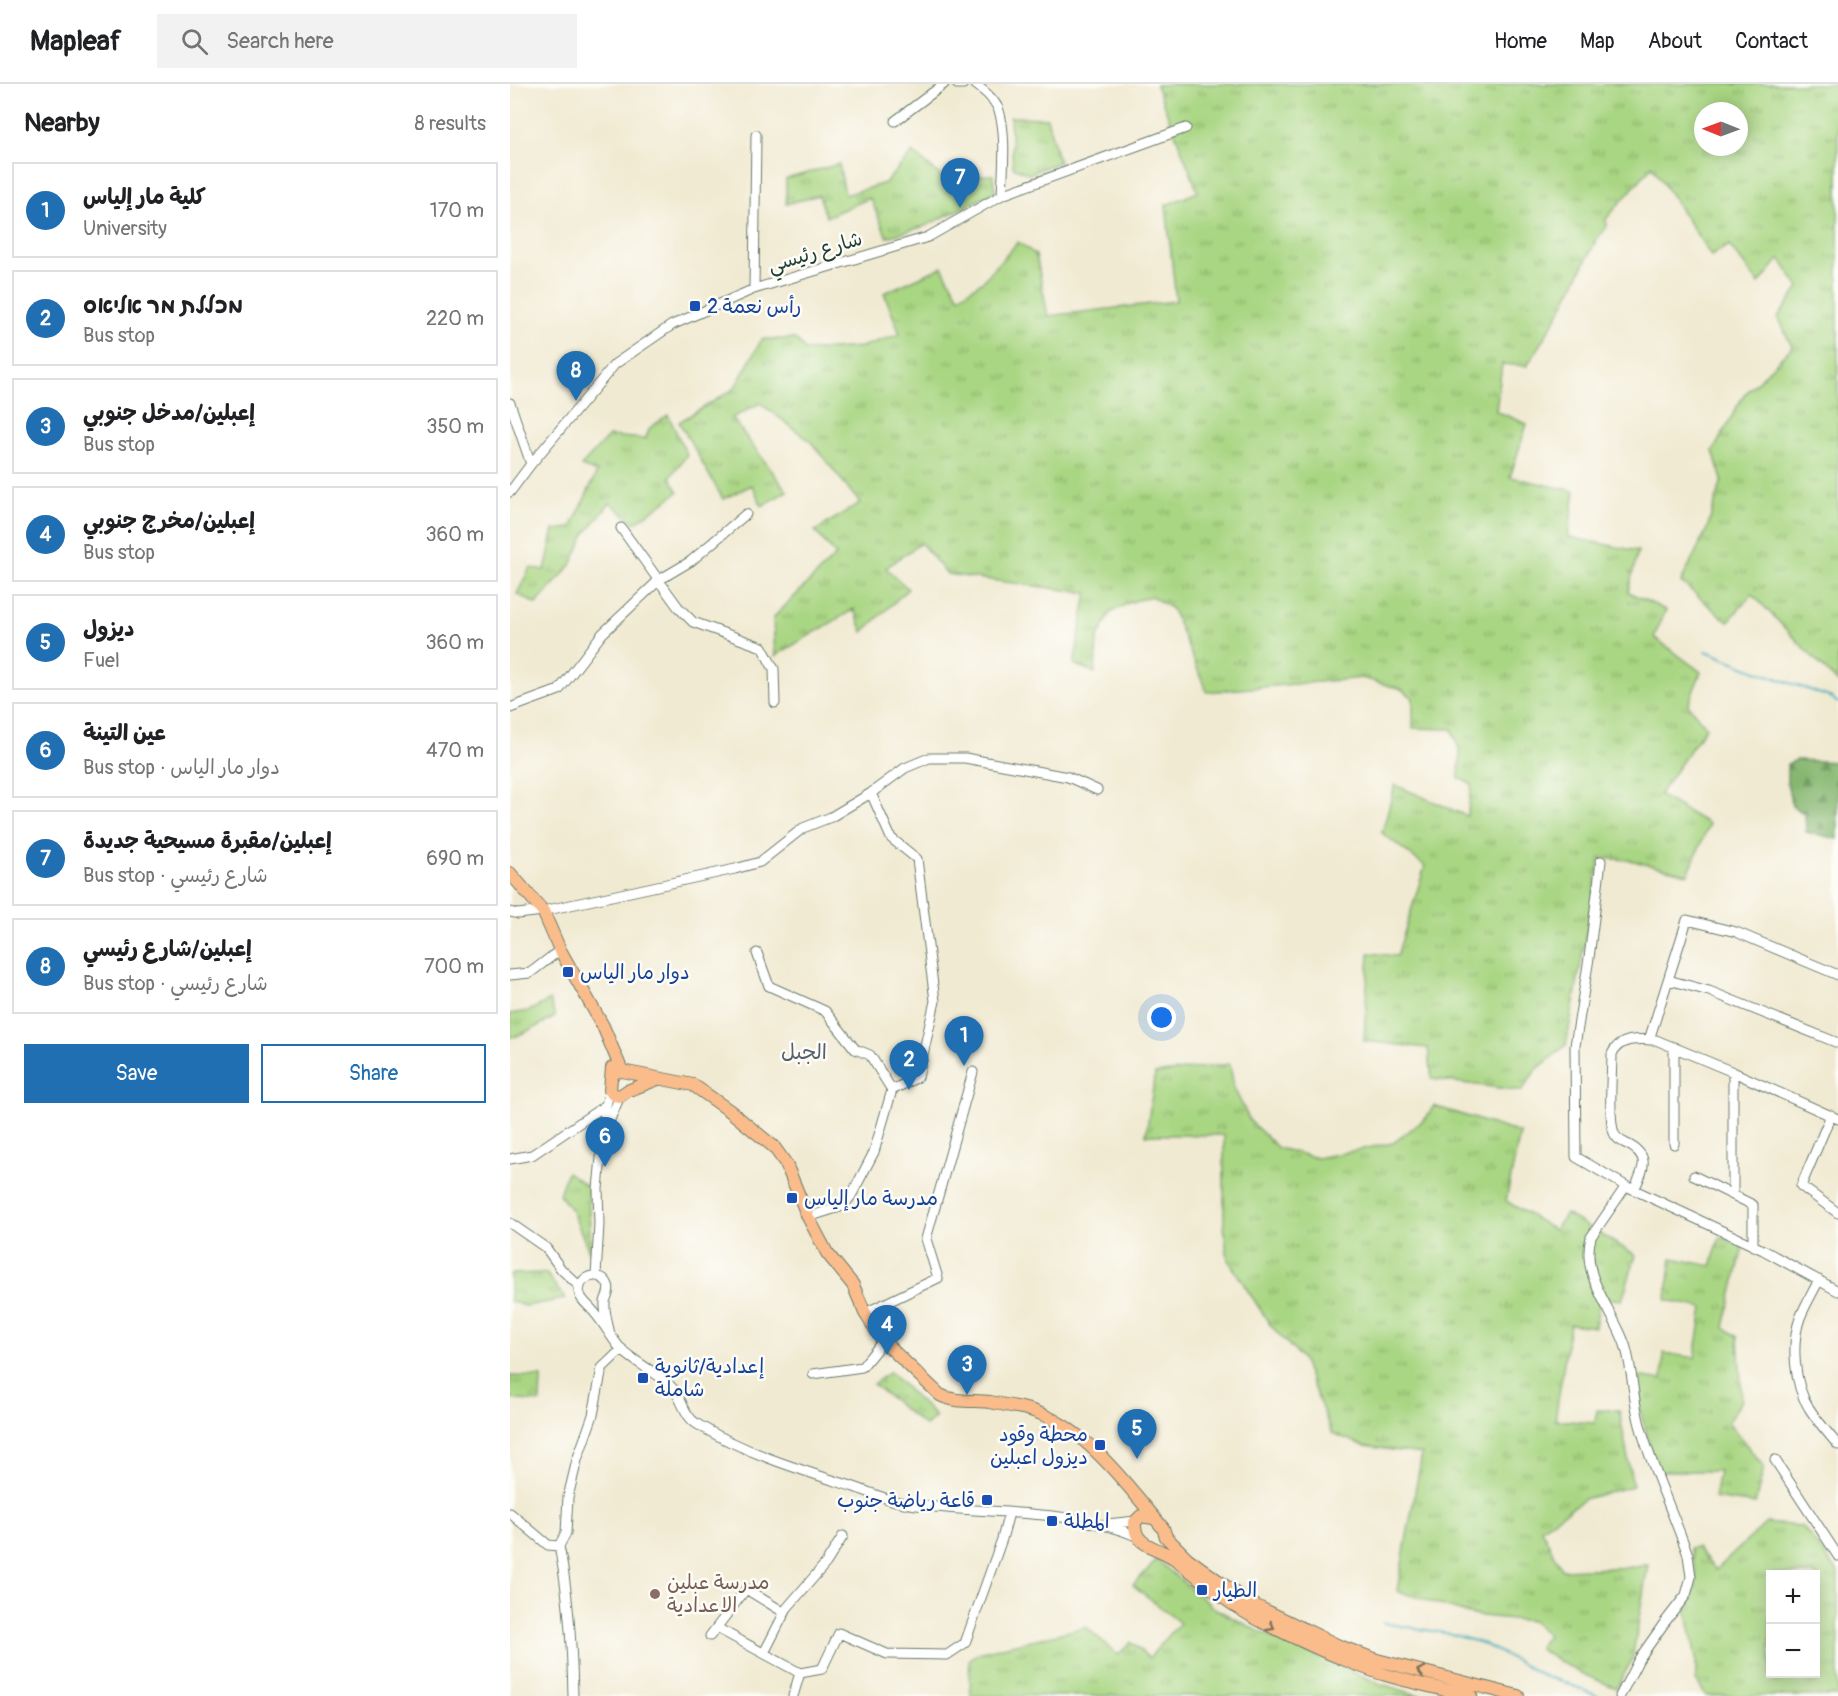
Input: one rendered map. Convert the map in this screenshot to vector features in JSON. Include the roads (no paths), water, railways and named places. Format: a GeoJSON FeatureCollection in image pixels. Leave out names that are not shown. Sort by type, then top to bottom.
{"type":"FeatureCollection","features":[{"type":"Feature","properties":{"kind":"main road"},"geometry":{"type":"LineString","coordinates":[[510,873],[543,911],[560,950],[603,1026],[620,1073],[619,1092]]}},
{"type":"Feature","properties":{"kind":"main road"},"geometry":{"type":"LineString","coordinates":[[620,1073],[693,1085],[730,1111],[774,1147],[786,1164],[808,1217],[827,1253],[853,1285],[865,1313],[883,1341],[931,1388],[945,1398],[1023,1408],[1046,1415],[1071,1431],[1109,1464],[1163,1528],[1166,1537],[1187,1558],[1256,1606],[1337,1645],[1377,1660],[1518,1696]]}},
{"type":"Feature","properties":{"kind":"main road"},"geometry":{"type":"LineString","coordinates":[[619,1092],[628,1080],[620,1073]]}},
{"type":"Feature","properties":{"kind":"main road"},"geometry":{"type":"LineString","coordinates":[[619,1092],[658,1079]]}},
{"type":"Feature","properties":{"kind":"main road"},"geometry":{"type":"LineString","coordinates":[[1128,1488],[1136,1504],[1136,1530],[1148,1547],[1168,1554],[1239,1609],[1291,1637],[1366,1669],[1471,1696]]}},
{"type":"Feature","properties":{"kind":"main road"},"geometry":{"type":"LineString","coordinates":[[1137,1519],[1146,1516],[1153,1518]]}},
{"type":"Feature","properties":{"kind":"main road"},"geometry":{"type":"LineString","coordinates":[[1154,1548],[1162,1545],[1166,1537]]}},
{"type":"Feature","properties":{"kind":"street"},"geometry":{"type":"LineString","coordinates":[[894,121],[944,84]]}},
{"type":"Feature","properties":{"kind":"street"},"geometry":{"type":"LineString","coordinates":[[957,84],[963,84]]}},
{"type":"Feature","properties":{"kind":"street"},"geometry":{"type":"LineString","coordinates":[[975,84],[986,92],[997,108],[1003,127],[1002,195]]}},
{"type":"Feature","properties":{"kind":"street","name":"شارع رئيسي"},"geometry":{"type":"LineString","coordinates":[[510,492],[615,364],[672,325],[754,289],[928,237],[1002,195],[1186,128]]}},
{"type":"Feature","properties":{"kind":"street"},"geometry":{"type":"LineString","coordinates":[[754,289],[756,135]]}},
{"type":"Feature","properties":{"kind":"street"},"geometry":{"type":"LineString","coordinates":[[510,403],[531,464]]}},
{"type":"Feature","properties":{"kind":"street"},"geometry":{"type":"LineString","coordinates":[[510,708],[559,690],[602,634],[659,580],[691,561],[746,514]]}},
{"type":"Feature","properties":{"kind":"street"},"geometry":{"type":"LineString","coordinates":[[621,528],[678,607],[693,622],[762,646],[774,669],[775,703]]}},
{"type":"Feature","properties":{"kind":"street"},"geometry":{"type":"LineString","coordinates":[[510,912],[518,914],[543,911],[760,862],[802,828],[831,817],[871,793],[904,768],[929,758],[965,758],[1068,777],[1098,790]]}},
{"type":"Feature","properties":{"kind":"street"},"geometry":{"type":"LineString","coordinates":[[808,1217],[843,1206],[851,1196],[874,1152],[892,1090],[918,1077],[935,1001],[917,859],[891,838],[871,793]]}},
{"type":"Feature","properties":{"kind":"street"},"geometry":{"type":"LineString","coordinates":[[1601,861],[1575,1046],[1576,1157],[1630,1188],[1753,1246],[1838,1291]]}},
{"type":"Feature","properties":{"kind":"street"},"geometry":{"type":"LineString","coordinates":[[1649,1040],[1687,920],[1736,932],[1838,975]]}},
{"type":"Feature","properties":{"kind":"street"},"geometry":{"type":"LineString","coordinates":[[510,975],[530,973],[560,950]]}},
{"type":"Feature","properties":{"kind":"street"},"geometry":{"type":"LineString","coordinates":[[757,953],[769,986],[825,1011],[855,1049],[870,1055],[892,1090]]}},
{"type":"Feature","properties":{"kind":"street"},"geometry":{"type":"LineString","coordinates":[[1668,980],[1709,991],[1838,1043]]}},
{"type":"Feature","properties":{"kind":"street"},"geometry":{"type":"LineString","coordinates":[[1620,1696],[1639,1659],[1686,1595],[1691,1577],[1688,1555],[1640,1424],[1626,1348],[1597,1290],[1588,1257],[1591,1237],[1642,1172],[1642,1154],[1637,1149],[1619,1141],[1613,1131],[1611,1120],[1612,1054],[1615,1046],[1627,1041],[1656,1040],[1834,1117],[1802,1186],[1838,1213]]}},
{"type":"Feature","properties":{"kind":"street"},"geometry":{"type":"LineString","coordinates":[[1674,1047],[1674,1144]]}},
{"type":"Feature","properties":{"kind":"street"},"geometry":{"type":"LineString","coordinates":[[865,1313],[938,1278],[926,1239],[973,1072]]}},
{"type":"Feature","properties":{"kind":"street"},"geometry":{"type":"LineString","coordinates":[[1733,1072],[1733,1195]]}},
{"type":"Feature","properties":{"kind":"street"},"geometry":{"type":"LineString","coordinates":[[510,1159],[532,1155],[606,1106],[619,1092]]}},
{"type":"Feature","properties":{"kind":"street"},"geometry":{"type":"LineString","coordinates":[[605,1132],[619,1092]]}},
{"type":"Feature","properties":{"kind":"street"},"geometry":{"type":"LineString","coordinates":[[596,1276],[599,1224],[598,1189],[606,1106]]}},
{"type":"Feature","properties":{"kind":"street"},"geometry":{"type":"LineString","coordinates":[[1694,1176],[1753,1205],[1753,1246]]}},
{"type":"Feature","properties":{"kind":"street"},"geometry":{"type":"LineString","coordinates":[[510,1223],[546,1248],[561,1269],[580,1287]]}},
{"type":"Feature","properties":{"kind":"street"},"geometry":{"type":"LineString","coordinates":[[586,1303],[595,1306],[605,1301],[609,1294],[608,1285],[602,1278],[596,1276],[586,1278],[580,1287],[580,1297],[621,1349],[675,1391],[687,1414],[695,1423],[764,1456],[908,1504],[1039,1515],[1102,1525],[1139,1537]]}},
{"type":"Feature","properties":{"kind":"street"},"geometry":{"type":"LineString","coordinates":[[1819,1280],[1800,1318],[1795,1342],[1795,1362],[1802,1395],[1808,1407],[1838,1445]]}},
{"type":"Feature","properties":{"kind":"street"},"geometry":{"type":"LineString","coordinates":[[605,1301],[610,1334]]}},
{"type":"Feature","properties":{"kind":"street"},"geometry":{"type":"LineString","coordinates":[[813,1374],[862,1367],[883,1341]]}},
{"type":"Feature","properties":{"kind":"street"},"geometry":{"type":"LineString","coordinates":[[573,1696],[571,1625],[559,1546],[566,1533],[568,1497],[577,1460],[593,1415],[602,1368],[621,1349]]}},
{"type":"Feature","properties":{"kind":"street"},"geometry":{"type":"LineString","coordinates":[[1775,1460],[1838,1556]]}},
{"type":"Feature","properties":{"kind":"street"},"geometry":{"type":"LineString","coordinates":[[510,1513],[548,1545],[559,1546]]}},
{"type":"Feature","properties":{"kind":"street"},"geometry":{"type":"LineString","coordinates":[[717,1628],[800,1673],[822,1669],[839,1632],[887,1654],[947,1655],[965,1643],[1009,1513]]}},
{"type":"Feature","properties":{"kind":"street"},"geometry":{"type":"LineString","coordinates":[[1102,1525],[1137,1519]]}},
{"type":"Feature","properties":{"kind":"street"},"geometry":{"type":"LineString","coordinates":[[764,1653],[785,1613],[826,1563],[843,1536]]}},
{"type":"Feature","properties":{"kind":"street"},"geometry":{"type":"LineString","coordinates":[[710,1636],[746,1589],[785,1613]]}},
{"type":"Feature","properties":{"kind":"street"},"geometry":{"type":"LineString","coordinates":[[793,1696],[800,1673]]}},
{"type":"Feature","properties":{"kind":"waterway"},"geometry":{"type":"LineString","coordinates":[[1706,651],[1832,698],[1838,703]]}},
{"type":"Feature","properties":{"kind":"waterway"},"geometry":{"type":"LineString","coordinates":[[1383,1623],[1451,1634],[1484,1644],[1546,1677],[1598,1696]]}},
{"type":"Feature","properties":{"kind":"place","name":"إعبلين/مقبرة مسيحية جديدة"},"geometry":{"type":"Point","coordinates":[960,208]}},
{"type":"Feature","properties":{"kind":"place","name":"رأس نعمة 2"},"geometry":{"type":"Point","coordinates":[695,306]}},
{"type":"Feature","properties":{"kind":"place","name":"إعبلين/شارع رئيسي"},"geometry":{"type":"Point","coordinates":[576,401]}},
{"type":"Feature","properties":{"kind":"place","name":"دوار مار الياس"},"geometry":{"type":"Point","coordinates":[568,972]}},
{"type":"Feature","properties":{"kind":"place","name":"كلية مار إلياس"},"geometry":{"type":"Point","coordinates":[964,1066]}},
{"type":"Feature","properties":{"kind":"place","name":"מכללת מר אליאס"},"geometry":{"type":"Point","coordinates":[909,1090]}},
{"type":"Feature","properties":{"kind":"place","name":"عين التينة"},"geometry":{"type":"Point","coordinates":[605,1167]}},
{"type":"Feature","properties":{"kind":"place","name":"مدرسة مار إلياس"},"geometry":{"type":"Point","coordinates":[792,1198]}},
{"type":"Feature","properties":{"kind":"place","name":"إعبلين/مخرج جنوبي"},"geometry":{"type":"Point","coordinates":[887,1355]}},
{"type":"Feature","properties":{"kind":"place","name":"إعدادية/ثانوية شاملة"},"geometry":{"type":"Point","coordinates":[643,1378]}},
{"type":"Feature","properties":{"kind":"place","name":"إعبلين/مدخل جنوبي"},"geometry":{"type":"Point","coordinates":[967,1395]}},
{"type":"Feature","properties":{"kind":"place","name":"محطة وقود ديزول اعبلين"},"geometry":{"type":"Point","coordinates":[1100,1445]}},
{"type":"Feature","properties":{"kind":"place","name":"ديزول"},"geometry":{"type":"Point","coordinates":[1137,1459]}},
{"type":"Feature","properties":{"kind":"place","name":"قاعة رياضة جنوب"},"geometry":{"type":"Point","coordinates":[987,1500]}},
{"type":"Feature","properties":{"kind":"place","name":"المطلة"},"geometry":{"type":"Point","coordinates":[1052,1521]}},
{"type":"Feature","properties":{"kind":"place","name":"الطيار"},"geometry":{"type":"Point","coordinates":[1202,1590]}},
{"type":"Feature","properties":{"kind":"place","name":"مدرسة عبلين الاعدادية"},"geometry":{"type":"Point","coordinates":[655,1594]}},
{"type":"Feature","properties":{"kind":"district","name":"الجبل"},"geometry":{"type":"Point","coordinates":[804,1052]}}]}
